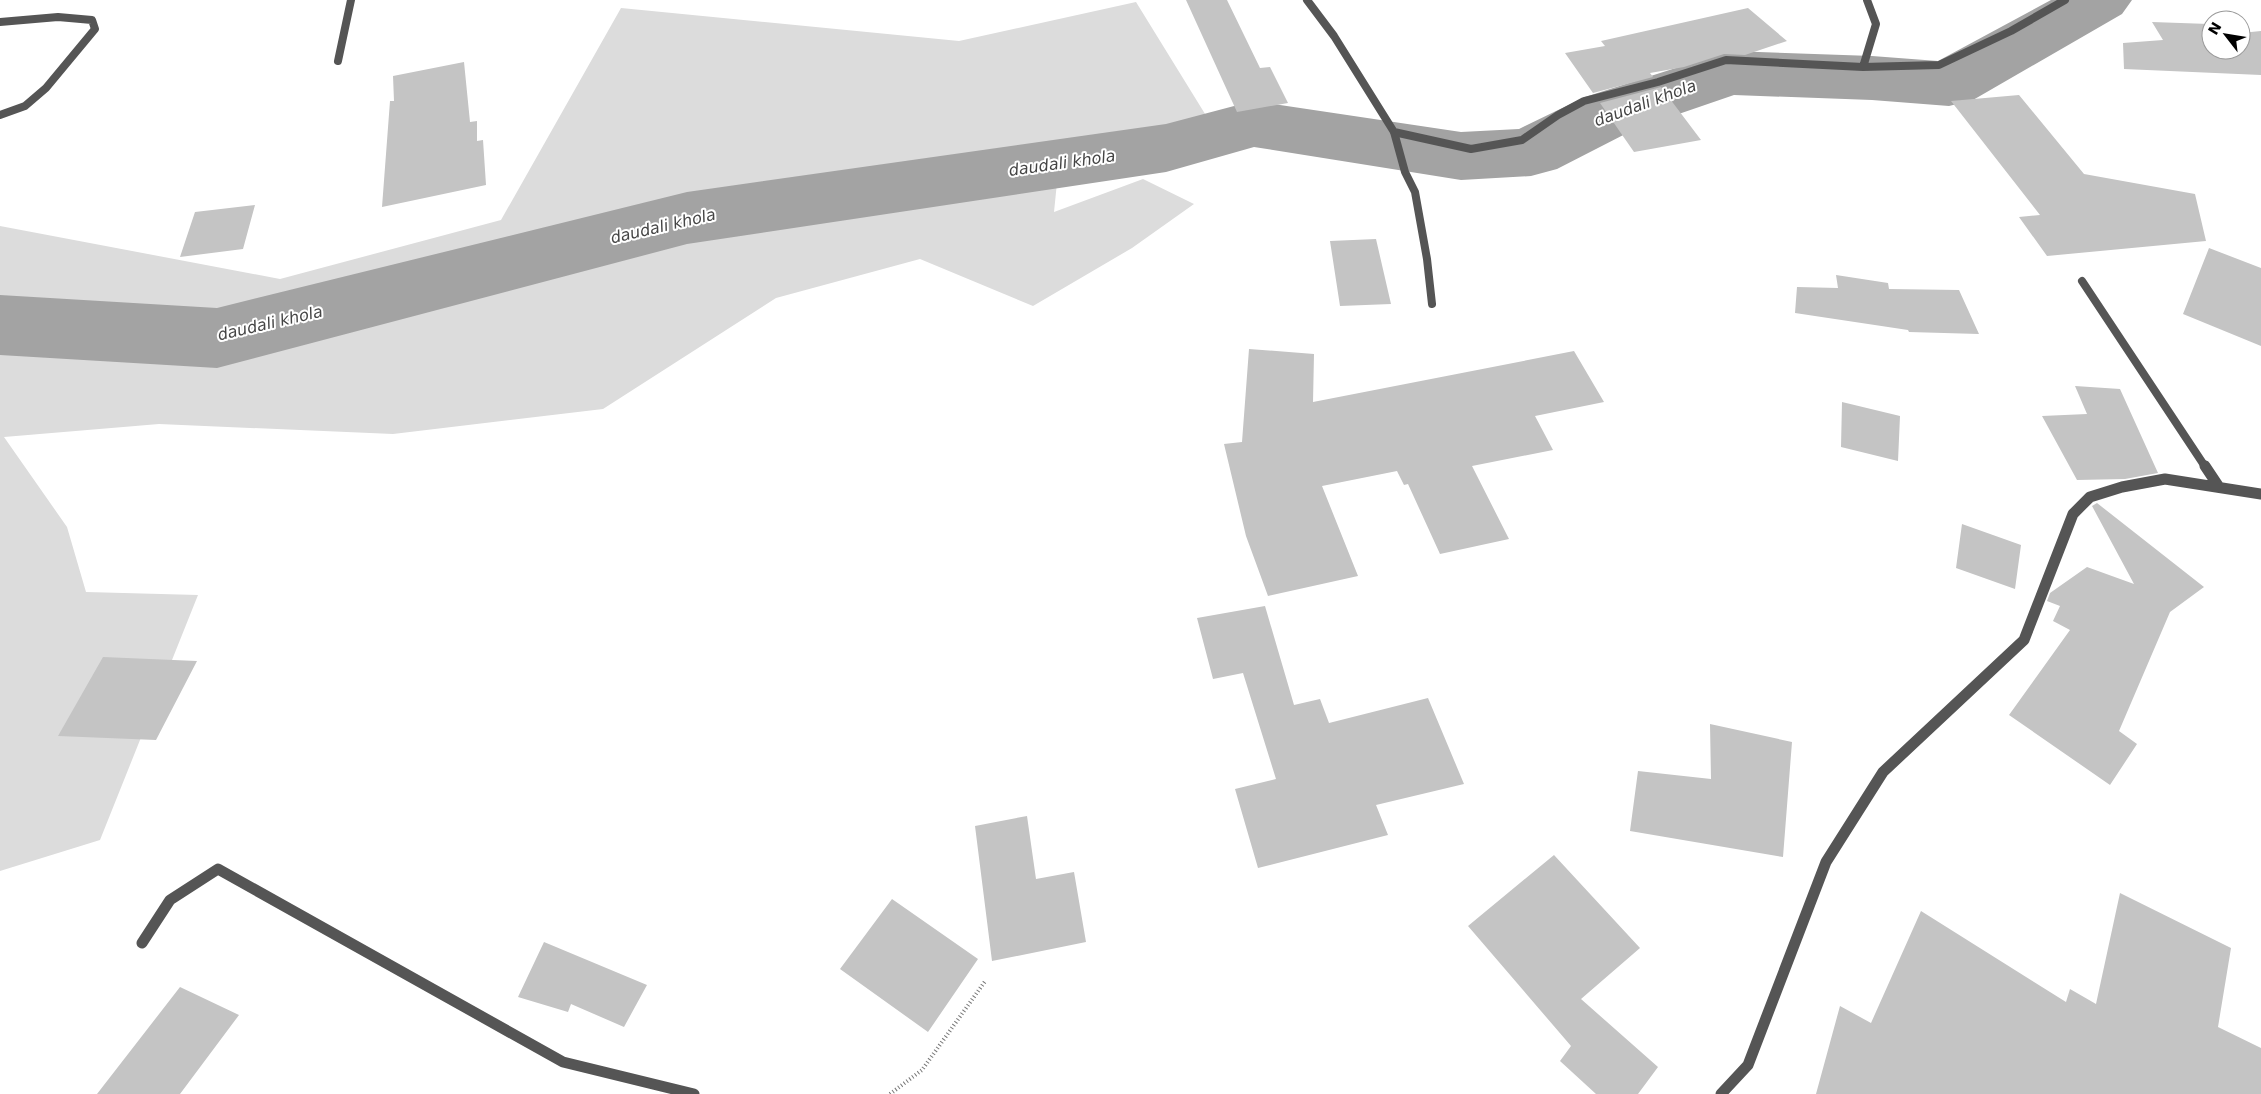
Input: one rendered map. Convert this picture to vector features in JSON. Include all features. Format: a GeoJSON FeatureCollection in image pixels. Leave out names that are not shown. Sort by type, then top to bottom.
{"type":"FeatureCollection","features":[{"type":"Feature","properties":{"kind":"street"},"geometry":{"type":"LineString","coordinates":[[338,61],[351,0]]}},
{"type":"Feature","properties":{"kind":"street"},"geometry":{"type":"LineString","coordinates":[[1307,0],[1334,36],[1394,132],[1405,172],[1416,192],[1432,304]]}},
{"type":"Feature","properties":{"kind":"street"},"geometry":{"type":"LineString","coordinates":[[1863,67],[1876,24],[1867,0]]}},
{"type":"Feature","properties":{"kind":"street"},"geometry":{"type":"LineString","coordinates":[[1394,132],[1471,149],[1522,140],[1558,115],[1584,101],[1658,82],[1726,60],[1863,67],[1939,65],[2011,31],[2065,0]]}},
{"type":"Feature","properties":{"kind":"street"},"geometry":{"type":"LineString","coordinates":[[0,22],[54,17],[79,17],[92,20],[96,29],[46,88],[25,106],[0,115]]}},
{"type":"Feature","properties":{"kind":"street"},"geometry":{"type":"LineString","coordinates":[[2082,281],[2219,487]]}},
{"type":"Feature","properties":{"kind":"street"},"geometry":{"type":"LineString","coordinates":[[1721,1094],[1748,1064],[1826,862],[1883,772],[2024,640],[2073,514],[2090,497],[2122,487],[2165,479],[2261,494]]}},
{"type":"Feature","properties":{"kind":"street"},"geometry":{"type":"LineString","coordinates":[[142,943],[170,900],[218,869],[563,1062],[694,1094]]}},
{"type":"Feature","properties":{"kind":"path"},"geometry":{"type":"LineString","coordinates":[[890,1094],[922,1070],[986,980]]}},
{"type":"Feature","properties":{"kind":"shaded area"},"geometry":{"type":"Polygon","coordinates":[[[1136,2],[1210,122],[1060,153],[1054,212],[1143,179],[1194,204],[1132,248],[1033,306],[920,259],[776,298],[603,409],[393,434],[159,424],[4,437],[67,527],[86,592],[198,595],[100,840],[0,871],[0,226],[280,279],[501,220],[621,8],[959,41],[1136,2]]]}},
{"type":"Feature","properties":{"kind":"building"},"geometry":{"type":"Polygon","coordinates":[[[1186,0],[1227,0],[1260,68],[1270,67],[1288,103],[1237,112],[1186,0]]]}},
{"type":"Feature","properties":{"kind":"building"},"geometry":{"type":"Polygon","coordinates":[[[1748,8],[1787,41],[1745,55],[1724,54],[1684,67],[1650,73],[1653,77],[1593,93],[1565,53],[1605,46],[1601,41],[1748,8]]]}},
{"type":"Feature","properties":{"kind":"building"},"geometry":{"type":"Polygon","coordinates":[[[2152,22],[2201,24],[2201,60],[2251,60],[2251,32],[2261,31],[2261,75],[2124,69],[2123,43],[2163,40],[2152,22]]]}},
{"type":"Feature","properties":{"kind":"building"},"geometry":{"type":"Polygon","coordinates":[[[464,62],[470,122],[477,121],[477,141],[483,140],[486,185],[382,207],[390,101],[394,101],[393,76],[464,62]]]}},
{"type":"Feature","properties":{"kind":"building"},"geometry":{"type":"Polygon","coordinates":[[[1661,87],[1701,140],[1634,152],[1600,103],[1661,87]]]}},
{"type":"Feature","properties":{"kind":"building"},"geometry":{"type":"Polygon","coordinates":[[[2019,95],[2084,174],[2195,194],[2206,241],[2047,256],[2019,217],[2040,215],[1951,101],[2019,95]]]}},
{"type":"Feature","properties":{"kind":"building"},"geometry":{"type":"Polygon","coordinates":[[[255,205],[243,249],[180,257],[195,212],[255,205]]]}},
{"type":"Feature","properties":{"kind":"building"},"geometry":{"type":"Polygon","coordinates":[[[1376,239],[1391,304],[1340,306],[1330,241],[1376,239]]]}},
{"type":"Feature","properties":{"kind":"building"},"geometry":{"type":"Polygon","coordinates":[[[2209,248],[2261,268],[2261,346],[2183,314],[2209,248]]]}},
{"type":"Feature","properties":{"kind":"building"},"geometry":{"type":"Polygon","coordinates":[[[1836,275],[1888,283],[1889,289],[1959,290],[1979,334],[1909,332],[1908,330],[1795,313],[1797,287],[1838,288],[1836,275]]]}},
{"type":"Feature","properties":{"kind":"building"},"geometry":{"type":"Polygon","coordinates":[[[1249,349],[1314,354],[1313,402],[1574,351],[1604,402],[1535,416],[1553,450],[1472,466],[1509,539],[1440,554],[1408,484],[1404,485],[1397,471],[1322,486],[1358,576],[1268,596],[1246,536],[1224,444],[1242,442],[1249,349]]]}},
{"type":"Feature","properties":{"kind":"building"},"geometry":{"type":"Polygon","coordinates":[[[2075,386],[2120,389],[2158,473],[2125,479],[2077,480],[2042,416],[2087,414],[2075,386]]]}},
{"type":"Feature","properties":{"kind":"building"},"geometry":{"type":"Polygon","coordinates":[[[1842,402],[1900,416],[1898,461],[1841,447],[1842,402]]]}},
{"type":"Feature","properties":{"kind":"building"},"geometry":{"type":"Polygon","coordinates":[[[2097,503],[2204,587],[2170,612],[2119,731],[2137,744],[2110,785],[2009,715],[2070,630],[2053,621],[2060,606],[2047,601],[2050,593],[2087,567],[2134,584],[2092,506],[2097,503]]]}},
{"type":"Feature","properties":{"kind":"building"},"geometry":{"type":"Polygon","coordinates":[[[1962,524],[2021,545],[2015,589],[1956,568],[1962,524]]]}},
{"type":"Feature","properties":{"kind":"building"},"geometry":{"type":"Polygon","coordinates":[[[1265,606],[1294,705],[1320,699],[1329,723],[1428,698],[1464,784],[1376,805],[1388,835],[1258,868],[1235,789],[1276,779],[1243,673],[1213,679],[1197,618],[1265,606]]]}},
{"type":"Feature","properties":{"kind":"building"},"geometry":{"type":"Polygon","coordinates":[[[103,657],[197,661],[156,740],[58,736],[103,657]]]}},
{"type":"Feature","properties":{"kind":"building"},"geometry":{"type":"Polygon","coordinates":[[[1710,724],[1792,742],[1783,857],[1630,831],[1638,771],[1711,779],[1710,724]]]}},
{"type":"Feature","properties":{"kind":"building"},"geometry":{"type":"Polygon","coordinates":[[[1027,816],[1036,879],[1074,872],[1086,942],[992,961],[975,826],[1027,816]]]}},
{"type":"Feature","properties":{"kind":"building"},"geometry":{"type":"Polygon","coordinates":[[[1554,855],[1640,948],[1581,999],[1658,1067],[1638,1094],[1596,1094],[1560,1061],[1571,1046],[1468,926],[1554,855]]]}},
{"type":"Feature","properties":{"kind":"building"},"geometry":{"type":"Polygon","coordinates":[[[2120,893],[2231,948],[2218,1027],[2261,1048],[2261,1094],[1816,1094],[1840,1006],[1871,1023],[1921,911],[2066,1002],[2070,989],[2096,1004],[2120,893]]]}},
{"type":"Feature","properties":{"kind":"building"},"geometry":{"type":"Polygon","coordinates":[[[892,899],[978,959],[928,1032],[840,969],[892,899]]]}},
{"type":"Feature","properties":{"kind":"building"},"geometry":{"type":"Polygon","coordinates":[[[544,942],[647,985],[624,1027],[571,1004],[568,1012],[518,997],[544,942]]]}},
{"type":"Feature","properties":{"kind":"building"},"geometry":{"type":"Polygon","coordinates":[[[180,987],[239,1015],[180,1094],[97,1094],[180,987]]]}},
{"type":"Feature","properties":{"kind":"waterway","name":"daudali khola"},"geometry":{"type":"LineString","coordinates":[[0,325],[217,338],[687,218],[1166,148],[1253,124],[1461,156],[1531,152],[1610,113],[1729,73],[1872,78],[1949,84],[2099,0]]}}]}
